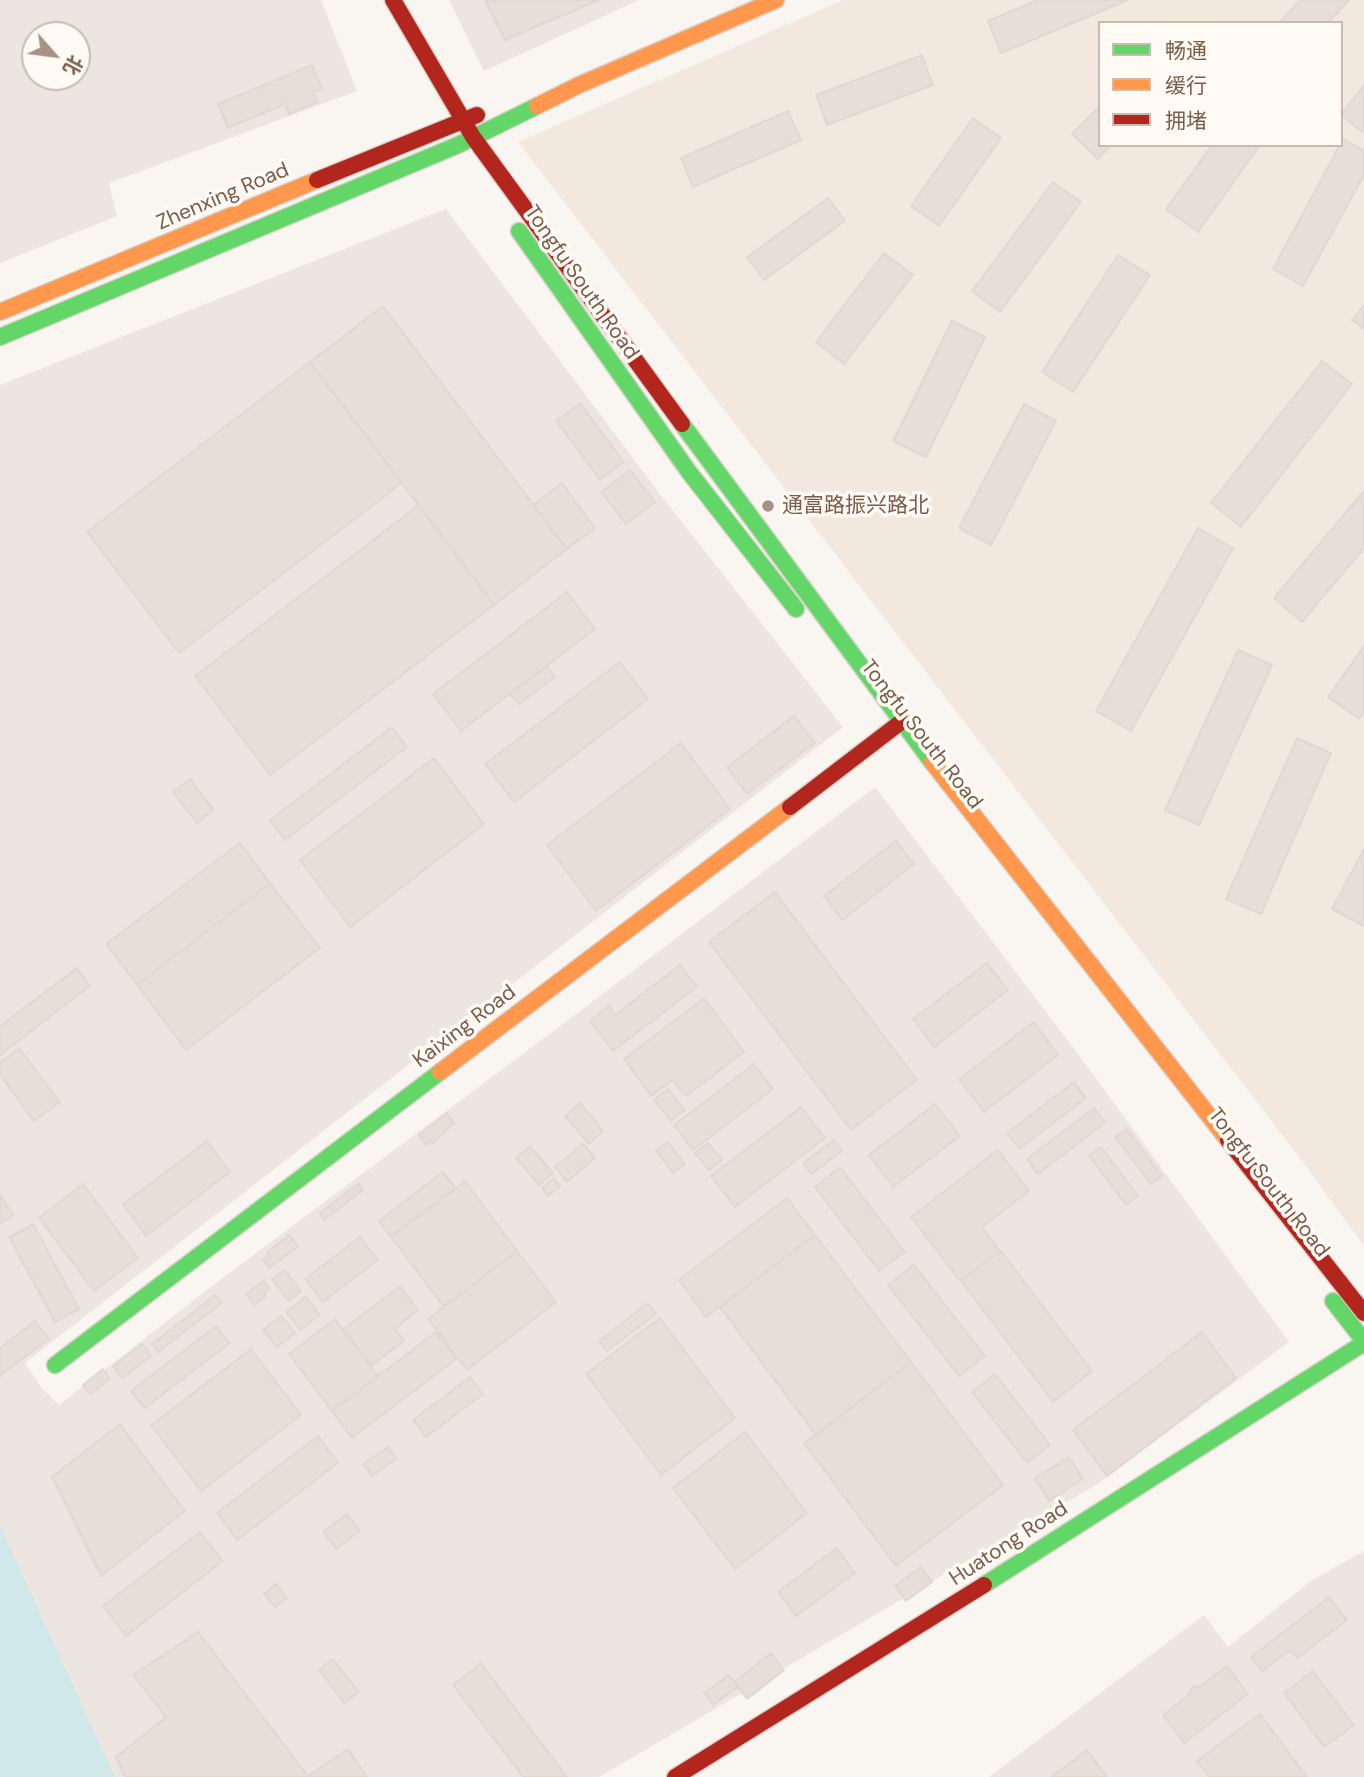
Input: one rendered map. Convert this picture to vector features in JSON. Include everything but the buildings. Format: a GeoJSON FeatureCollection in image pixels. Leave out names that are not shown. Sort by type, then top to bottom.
{"type":"FeatureCollection","features":[{"type":"Feature","properties":{"kind":"main road"},"geometry":{"type":"LineString","coordinates":[[393,0],[461,120],[466,146]]}},
{"type":"Feature","properties":{"kind":"main road"},"geometry":{"type":"LineString","coordinates":[[579,85],[776,0]]}},
{"type":"Feature","properties":{"kind":"main road"},"geometry":{"type":"LineString","coordinates":[[408,29],[440,115],[466,146]]}},
{"type":"Feature","properties":{"kind":"main road","name":"Zhenxing Road"},"geometry":{"type":"LineString","coordinates":[[0,312],[440,115],[461,120],[579,85]]}},
{"type":"Feature","properties":{"kind":"main road","name":"Zhenxing Road"},"geometry":{"type":"LineString","coordinates":[[0,337],[466,146],[579,85]]}},
{"type":"Feature","properties":{"kind":"main road","name":"Tongfu South Road"},"geometry":{"type":"LineString","coordinates":[[466,146],[896,726],[1246,1189]]}},
{"type":"Feature","properties":{"kind":"main road","name":"Tongfu South Road"},"geometry":{"type":"LineString","coordinates":[[506,213],[689,472],[807,623]]}},
{"type":"Feature","properties":{"kind":"main road","name":"Tongfu South Road"},"geometry":{"type":"LineString","coordinates":[[849,676],[896,726],[1364,1313]]}},
{"type":"Feature","properties":{"kind":"main road","name":"Kaixing Road"},"geometry":{"type":"LineString","coordinates":[[55,1365],[896,726]]}},
{"type":"Feature","properties":{"kind":"main road","name":"Tongfu South Road"},"geometry":{"type":"LineString","coordinates":[[1322,1287],[1364,1342]]}},
{"type":"Feature","properties":{"kind":"main road","name":"Huatong Road"},"geometry":{"type":"LineString","coordinates":[[675,1777],[887,1647],[1364,1342]]}},
{"type":"Feature","properties":{"kind":"shaded area"},"geometry":{"type":"Polygon","coordinates":[[[0,0],[321,0],[357,91],[109,183],[117,216],[0,263],[0,0]]]}},
{"type":"Feature","properties":{"kind":"shaded area"},"geometry":{"type":"Polygon","coordinates":[[[449,0],[639,0],[484,71],[449,0]]]}},
{"type":"Feature","properties":{"kind":"shaded area"},"geometry":{"type":"Polygon","coordinates":[[[843,0],[1364,0],[1364,1246],[1300,1158],[518,142],[843,0]]]}},
{"type":"Feature","properties":{"kind":"shaded area"},"geometry":{"type":"Polygon","coordinates":[[[446,209],[663,498],[843,727],[25,1363],[41,1387],[59,1405],[216,1283],[875,787],[1081,1058],[1289,1342],[1098,1484],[599,1777],[115,1777],[0,1525],[0,385],[446,209]]]}},
{"type":"Feature","properties":{"kind":"shaded area"},"geometry":{"type":"Polygon","coordinates":[[[1364,1551],[1364,1777],[989,1777],[1204,1615],[1228,1647],[1311,1581],[1364,1551]]]}},
{"type":"Feature","properties":{"kind":"water"},"geometry":{"type":"Polygon","coordinates":[[[0,1525],[115,1777],[0,1777],[0,1525]]]}},
{"type":"Feature","properties":{"kind":"traffic: fast"},"geometry":{"type":"LineString","coordinates":[[0,337],[458,145],[537,106]]}},
{"type":"Feature","properties":{"kind":"traffic: fast"},"geometry":{"type":"LineString","coordinates":[[519,231],[689,472],[796,609]]}},
{"type":"Feature","properties":{"kind":"traffic: fast"},"geometry":{"type":"LineString","coordinates":[[682,424],[932,762]]}},
{"type":"Feature","properties":{"kind":"traffic: fast"},"geometry":{"type":"LineString","coordinates":[[55,1365],[440,1072]]}},
{"type":"Feature","properties":{"kind":"traffic: fast"},"geometry":{"type":"LineString","coordinates":[[1333,1301],[1364,1341]]}},
{"type":"Feature","properties":{"kind":"traffic: fast"},"geometry":{"type":"LineString","coordinates":[[984,1585],[1364,1343]]}},
{"type":"Feature","properties":{"kind":"traffic: slow"},"geometry":{"type":"LineString","coordinates":[[537,106],[579,85],[776,0]]}},
{"type":"Feature","properties":{"kind":"traffic: slow"},"geometry":{"type":"LineString","coordinates":[[0,312],[317,180]]}},
{"type":"Feature","properties":{"kind":"traffic: slow"},"geometry":{"type":"LineString","coordinates":[[932,762],[1228,1140]]}},
{"type":"Feature","properties":{"kind":"traffic: slow"},"geometry":{"type":"LineString","coordinates":[[440,1072],[790,807]]}},
{"type":"Feature","properties":{"kind":"traffic: jam"},"geometry":{"type":"LineString","coordinates":[[393,0],[473,137],[682,424]]}},
{"type":"Feature","properties":{"kind":"traffic: jam"},"geometry":{"type":"LineString","coordinates":[[317,180],[477,115]]}},
{"type":"Feature","properties":{"kind":"traffic: jam"},"geometry":{"type":"LineString","coordinates":[[790,807],[901,722]]}},
{"type":"Feature","properties":{"kind":"traffic: jam"},"geometry":{"type":"LineString","coordinates":[[1228,1140],[1364,1313]]}},
{"type":"Feature","properties":{"kind":"traffic: jam"},"geometry":{"type":"LineString","coordinates":[[675,1777],[984,1585]]}},
{"type":"Feature","properties":{"kind":"place","name":"通富路振兴路北"},"geometry":{"type":"Point","coordinates":[768,506]}}]}
